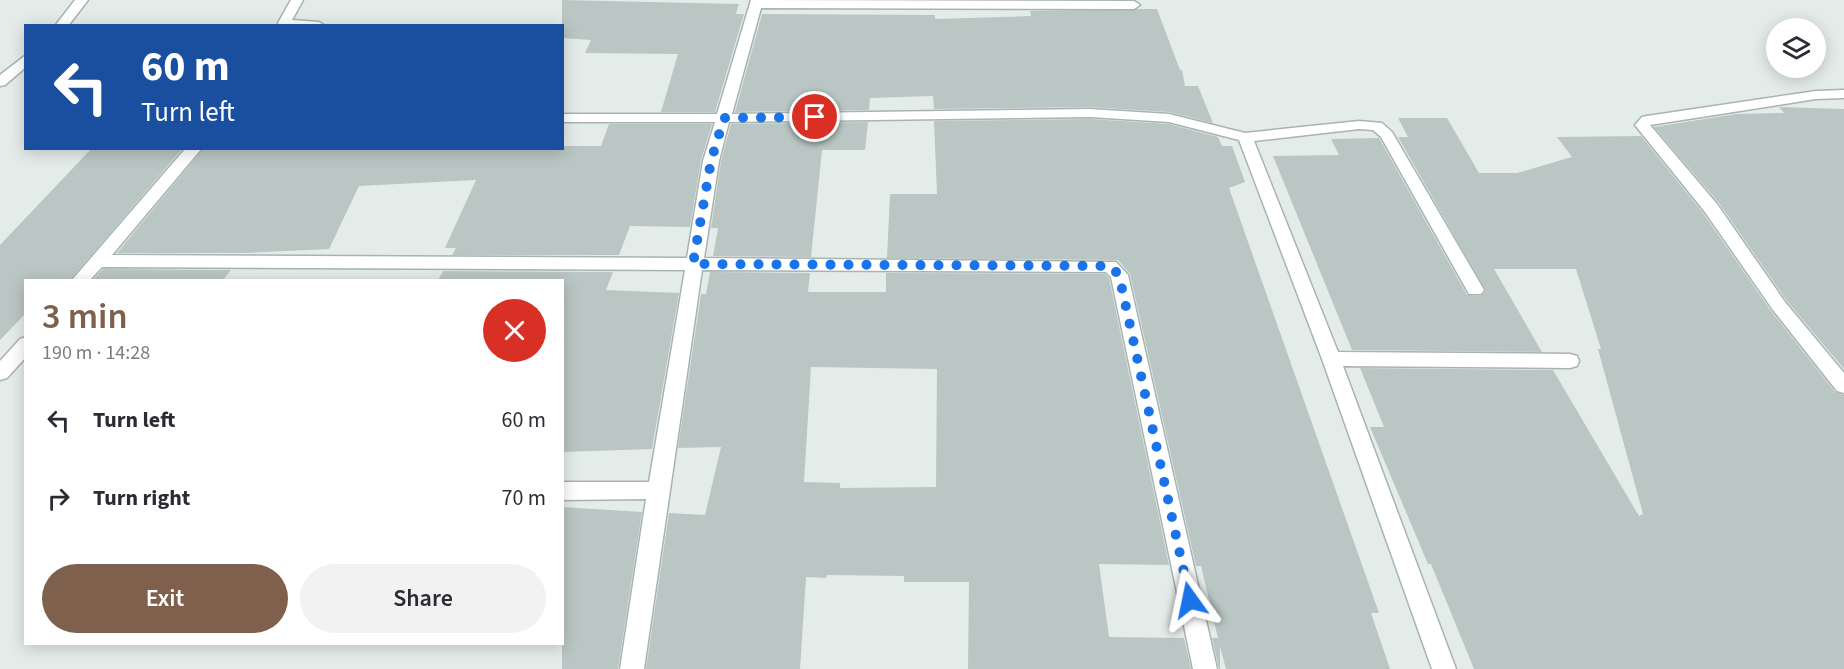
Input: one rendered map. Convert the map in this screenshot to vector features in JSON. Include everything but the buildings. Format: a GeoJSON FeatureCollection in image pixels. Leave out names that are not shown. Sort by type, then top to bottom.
{"type":"FeatureCollection","features":[{"type":"Feature","properties":{"kind":"street"},"geometry":{"type":"LineString","coordinates":[[64,24],[82,0]]}},
{"type":"Feature","properties":{"kind":"street"},"geometry":{"type":"LineString","coordinates":[[296,24],[284,23],[297,0]]}},
{"type":"Feature","properties":{"kind":"street"},"geometry":{"type":"LineString","coordinates":[[632,669],[693,264],[711,161],[756,2],[1134,5]]}},
{"type":"Feature","properties":{"kind":"street"},"geometry":{"type":"LineString","coordinates":[[0,82],[24,61]]}},
{"type":"Feature","properties":{"kind":"street"},"geometry":{"type":"LineString","coordinates":[[1844,94],[1816,95],[1647,120],[1642,125],[1711,208],[1779,306],[1844,386]]}},
{"type":"Feature","properties":{"kind":"street"},"geometry":{"type":"LineString","coordinates":[[564,118],[724,118],[1090,112],[1169,118],[1245,137],[1359,125],[1377,126],[1387,135],[1475,290]]}},
{"type":"Feature","properties":{"kind":"street"},"geometry":{"type":"LineString","coordinates":[[1245,137],[1331,359],[1444,669]]}},
{"type":"Feature","properties":{"kind":"street"},"geometry":{"type":"LineString","coordinates":[[82,279],[193,150]]}},
{"type":"Feature","properties":{"kind":"street"},"geometry":{"type":"LineString","coordinates":[[98,261],[1110,266],[1119,275],[1205,669]]}},
{"type":"Feature","properties":{"kind":"street"},"geometry":{"type":"LineString","coordinates":[[0,373],[24,346]]}},
{"type":"Feature","properties":{"kind":"street"},"geometry":{"type":"LineString","coordinates":[[1331,359],[1570,361]]}},
{"type":"Feature","properties":{"kind":"street"},"geometry":{"type":"LineString","coordinates":[[564,491],[658,490]]}},
{"type":"Feature","properties":{"kind":"route"},"geometry":{"type":"LineString","coordinates":[[815,117],[724,118],[711,161],[693,264],[1110,266],[1119,275],[1190,600]]}}]}
